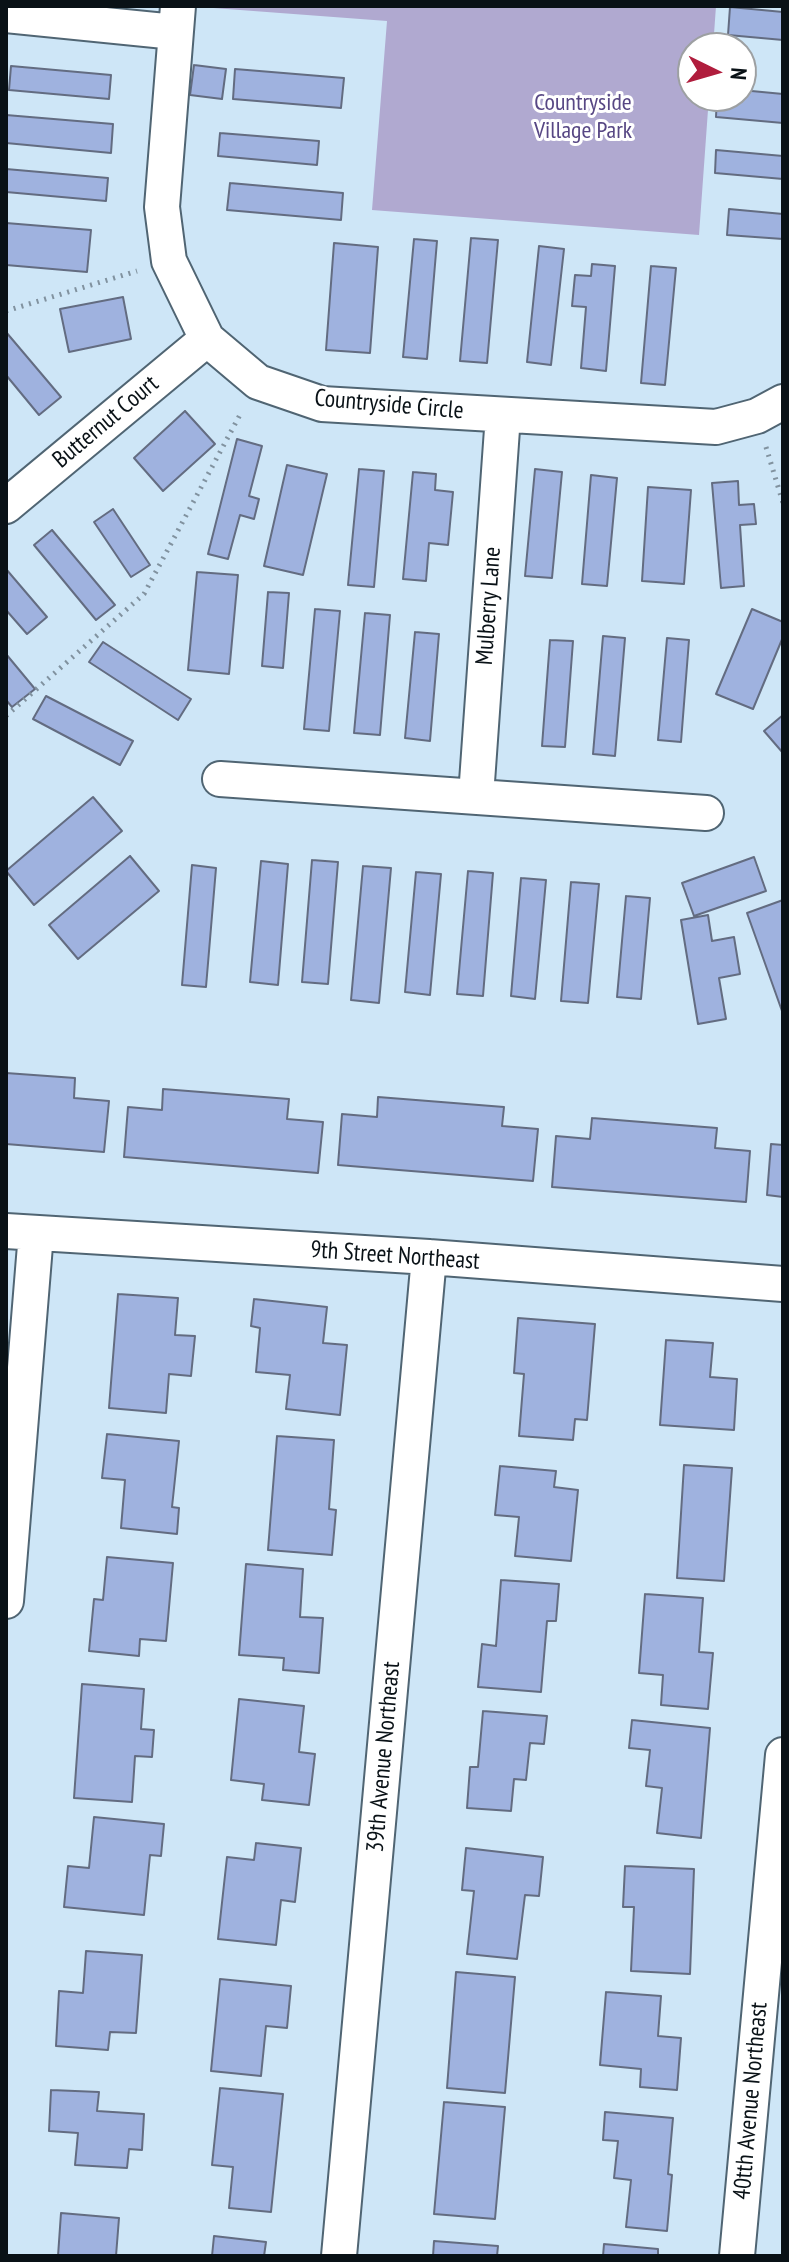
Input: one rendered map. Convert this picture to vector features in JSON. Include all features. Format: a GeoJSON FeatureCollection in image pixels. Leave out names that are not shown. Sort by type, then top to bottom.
{"type":"FeatureCollection","features":[{"type":"Feature","properties":{"kind":"street"},"geometry":{"type":"LineString","coordinates":[[6,15],[176,19]]}},
{"type":"Feature","properties":{"kind":"street","name":"Countryside Circle"},"geometry":{"type":"LineString","coordinates":[[176,19],[162,207],[169,261],[207,339],[258,382],[322,404],[716,427],[770,409]]}},
{"type":"Feature","properties":{"kind":"street","name":"Butternut Court"},"geometry":{"type":"LineString","coordinates":[[6,506],[207,339]]}},
{"type":"Feature","properties":{"kind":"street","name":"Mulberry Lane"},"geometry":{"type":"LineString","coordinates":[[476,796],[503,415]]}},
{"type":"Feature","properties":{"kind":"street"},"geometry":{"type":"LineString","coordinates":[[220,779],[706,813]]}},
{"type":"Feature","properties":{"kind":"street"},"geometry":{"type":"LineString","coordinates":[[6,1601],[21,1232]]}},
{"type":"Feature","properties":{"kind":"street","name":"9th Street Northeast"},"geometry":{"type":"LineString","coordinates":[[21,1232],[429,1257],[783,1284]]}},
{"type":"Feature","properties":{"kind":"street","name":"39th Avenue Northeast"},"geometry":{"type":"LineString","coordinates":[[339,2256],[429,1257]]}},
{"type":"Feature","properties":{"kind":"street","name":"40tth Avenue Northeast"},"geometry":{"type":"LineString","coordinates":[[737,2256],[783,1755]]}},
{"type":"Feature","properties":{"kind":"path"},"geometry":{"type":"LineString","coordinates":[[6,311],[169,261]]}},
{"type":"Feature","properties":{"kind":"path"},"geometry":{"type":"LineString","coordinates":[[6,716],[144,594],[258,382]]}},
{"type":"Feature","properties":{"kind":"path"},"geometry":{"type":"LineString","coordinates":[[770,409],[783,503]]}},
{"type":"Feature","properties":{"kind":"green space","name":"Countryside Village Park"},"geometry":{"type":"Polygon","coordinates":[[[716,6],[714,32],[677,32],[677,112],[708,112],[699,235],[372,210],[387,21],[200,7],[716,6]]]}},
{"type":"Feature","properties":{"kind":"building"},"geometry":{"type":"Polygon","coordinates":[[[730,7],[783,12],[783,40],[757,38],[757,32],[728,32],[730,7]]]}},
{"type":"Feature","properties":{"kind":"building"},"geometry":{"type":"Polygon","coordinates":[[[194,65],[226,69],[222,99],[190,95],[194,65]]]}},
{"type":"Feature","properties":{"kind":"building"},"geometry":{"type":"Polygon","coordinates":[[[11,66],[111,75],[109,99],[9,90],[11,66]]]}},
{"type":"Feature","properties":{"kind":"building"},"geometry":{"type":"Polygon","coordinates":[[[235,69],[344,78],[341,108],[233,99],[235,69]]]}},
{"type":"Feature","properties":{"kind":"building"},"geometry":{"type":"Polygon","coordinates":[[[757,92],[783,94],[783,123],[716,117],[716,112],[757,112],[757,92]]]}},
{"type":"Feature","properties":{"kind":"building"},"geometry":{"type":"Polygon","coordinates":[[[6,115],[113,124],[111,153],[6,143],[6,115]]]}},
{"type":"Feature","properties":{"kind":"building"},"geometry":{"type":"Polygon","coordinates":[[[220,133],[319,141],[317,165],[218,156],[220,133]]]}},
{"type":"Feature","properties":{"kind":"building"},"geometry":{"type":"Polygon","coordinates":[[[716,150],[783,156],[783,179],[715,173],[716,150]]]}},
{"type":"Feature","properties":{"kind":"building"},"geometry":{"type":"Polygon","coordinates":[[[6,169],[108,178],[106,201],[6,192],[6,169]]]}},
{"type":"Feature","properties":{"kind":"building"},"geometry":{"type":"Polygon","coordinates":[[[230,183],[343,193],[341,220],[227,210],[230,183]]]}},
{"type":"Feature","properties":{"kind":"building"},"geometry":{"type":"Polygon","coordinates":[[[729,209],[783,214],[783,239],[727,235],[729,209]]]}},
{"type":"Feature","properties":{"kind":"building"},"geometry":{"type":"Polygon","coordinates":[[[6,223],[91,230],[87,272],[6,265],[6,223]]]}},
{"type":"Feature","properties":{"kind":"building"},"geometry":{"type":"Polygon","coordinates":[[[471,238],[498,240],[487,363],[460,361],[471,238]]]}},
{"type":"Feature","properties":{"kind":"building"},"geometry":{"type":"Polygon","coordinates":[[[414,239],[437,241],[427,359],[403,357],[414,239]]]}},
{"type":"Feature","properties":{"kind":"building"},"geometry":{"type":"Polygon","coordinates":[[[334,243],[378,247],[370,353],[326,350],[334,243]]]}},
{"type":"Feature","properties":{"kind":"building"},"geometry":{"type":"Polygon","coordinates":[[[539,246],[564,249],[551,365],[527,362],[539,246]]]}},
{"type":"Feature","properties":{"kind":"building"},"geometry":{"type":"Polygon","coordinates":[[[592,264],[615,266],[606,371],[581,368],[586,307],[572,306],[575,275],[591,276],[592,264]]]}},
{"type":"Feature","properties":{"kind":"building"},"geometry":{"type":"Polygon","coordinates":[[[651,266],[676,268],[665,385],[641,383],[651,266]]]}},
{"type":"Feature","properties":{"kind":"building"},"geometry":{"type":"Polygon","coordinates":[[[123,297],[131,339],[69,352],[60,309],[123,297]]]}},
{"type":"Feature","properties":{"kind":"building"},"geometry":{"type":"Polygon","coordinates":[[[6,332],[61,397],[39,415],[6,375],[6,332]]]}},
{"type":"Feature","properties":{"kind":"building"},"geometry":{"type":"Polygon","coordinates":[[[185,411],[215,444],[163,491],[134,458],[185,411]]]}},
{"type":"Feature","properties":{"kind":"building"},"geometry":{"type":"Polygon","coordinates":[[[237,439],[262,446],[249,496],[259,499],[254,519],[240,515],[228,559],[208,554],[237,439]]]}},
{"type":"Feature","properties":{"kind":"building"},"geometry":{"type":"Polygon","coordinates":[[[287,465],[327,474],[303,575],[264,566],[287,465]]]}},
{"type":"Feature","properties":{"kind":"building"},"geometry":{"type":"Polygon","coordinates":[[[359,469],[384,471],[374,587],[348,585],[359,469]]]}},
{"type":"Feature","properties":{"kind":"building"},"geometry":{"type":"Polygon","coordinates":[[[535,469],[562,472],[552,578],[525,576],[535,469]]]}},
{"type":"Feature","properties":{"kind":"building"},"geometry":{"type":"Polygon","coordinates":[[[413,472],[436,474],[435,490],[453,492],[448,545],[429,543],[426,581],[403,579],[413,472]]]}},
{"type":"Feature","properties":{"kind":"building"},"geometry":{"type":"Polygon","coordinates":[[[591,475],[617,478],[607,586],[582,584],[591,475]]]}},
{"type":"Feature","properties":{"kind":"building"},"geometry":{"type":"Polygon","coordinates":[[[738,481],[739,505],[754,504],[756,524],[740,525],[744,586],[721,588],[712,483],[738,481]]]}},
{"type":"Feature","properties":{"kind":"building"},"geometry":{"type":"Polygon","coordinates":[[[648,487],[691,490],[684,584],[642,581],[648,487]]]}},
{"type":"Feature","properties":{"kind":"building"},"geometry":{"type":"Polygon","coordinates":[[[113,509],[150,565],[131,577],[94,522],[113,509]]]}},
{"type":"Feature","properties":{"kind":"building"},"geometry":{"type":"Polygon","coordinates":[[[52,530],[115,605],[96,620],[34,545],[52,530]]]}},
{"type":"Feature","properties":{"kind":"building"},"geometry":{"type":"Polygon","coordinates":[[[6,569],[47,617],[27,634],[6,610],[6,569]]]}},
{"type":"Feature","properties":{"kind":"building"},"geometry":{"type":"Polygon","coordinates":[[[197,572],[238,575],[229,674],[188,670],[197,572]]]}},
{"type":"Feature","properties":{"kind":"building"},"geometry":{"type":"Polygon","coordinates":[[[268,592],[289,593],[283,668],[262,666],[268,592]]]}},
{"type":"Feature","properties":{"kind":"building"},"geometry":{"type":"Polygon","coordinates":[[[315,609],[340,611],[329,731],[304,729],[315,609]]]}},
{"type":"Feature","properties":{"kind":"building"},"geometry":{"type":"Polygon","coordinates":[[[752,609],[783,622],[783,637],[753,709],[716,694],[752,609]]]}},
{"type":"Feature","properties":{"kind":"building"},"geometry":{"type":"Polygon","coordinates":[[[365,613],[390,615],[380,735],[354,733],[365,613]]]}},
{"type":"Feature","properties":{"kind":"building"},"geometry":{"type":"Polygon","coordinates":[[[415,632],[439,634],[430,741],[405,738],[415,632]]]}},
{"type":"Feature","properties":{"kind":"building"},"geometry":{"type":"Polygon","coordinates":[[[603,636],[625,638],[615,756],[593,754],[603,636]]]}},
{"type":"Feature","properties":{"kind":"building"},"geometry":{"type":"Polygon","coordinates":[[[667,638],[689,640],[681,742],[658,740],[667,638]]]}},
{"type":"Feature","properties":{"kind":"building"},"geometry":{"type":"Polygon","coordinates":[[[550,640],[573,641],[565,747],[542,746],[550,640]]]}},
{"type":"Feature","properties":{"kind":"building"},"geometry":{"type":"Polygon","coordinates":[[[103,642],[191,699],[178,720],[89,662],[103,642]]]}},
{"type":"Feature","properties":{"kind":"building"},"geometry":{"type":"Polygon","coordinates":[[[6,654],[35,689],[12,707],[6,700],[6,654]]]}},
{"type":"Feature","properties":{"kind":"building"},"geometry":{"type":"Polygon","coordinates":[[[46,696],[133,741],[120,765],[33,719],[46,696]]]}},
{"type":"Feature","properties":{"kind":"building"},"geometry":{"type":"Polygon","coordinates":[[[783,715],[783,753],[764,731],[783,715]]]}},
{"type":"Feature","properties":{"kind":"building"},"geometry":{"type":"Polygon","coordinates":[[[93,797],[122,831],[34,905],[6,871],[93,797]]]}},
{"type":"Feature","properties":{"kind":"building"},"geometry":{"type":"Polygon","coordinates":[[[130,856],[159,891],[78,959],[49,925],[130,856]]]}},
{"type":"Feature","properties":{"kind":"building"},"geometry":{"type":"Polygon","coordinates":[[[754,857],[766,891],[694,916],[682,883],[754,857]]]}},
{"type":"Feature","properties":{"kind":"building"},"geometry":{"type":"Polygon","coordinates":[[[312,860],[338,862],[328,984],[302,982],[312,860]]]}},
{"type":"Feature","properties":{"kind":"building"},"geometry":{"type":"Polygon","coordinates":[[[261,861],[288,864],[278,985],[250,982],[261,861]]]}},
{"type":"Feature","properties":{"kind":"building"},"geometry":{"type":"Polygon","coordinates":[[[192,865],[216,868],[206,987],[182,985],[192,865]]]}},
{"type":"Feature","properties":{"kind":"building"},"geometry":{"type":"Polygon","coordinates":[[[363,866],[391,868],[379,1003],[351,1000],[363,866]]]}},
{"type":"Feature","properties":{"kind":"building"},"geometry":{"type":"Polygon","coordinates":[[[468,871],[493,873],[483,996],[457,994],[468,871]]]}},
{"type":"Feature","properties":{"kind":"building"},"geometry":{"type":"Polygon","coordinates":[[[416,872],[441,874],[430,995],[405,992],[416,872]]]}},
{"type":"Feature","properties":{"kind":"building"},"geometry":{"type":"Polygon","coordinates":[[[521,878],[546,880],[535,999],[511,996],[521,878]]]}},
{"type":"Feature","properties":{"kind":"building"},"geometry":{"type":"Polygon","coordinates":[[[571,882],[599,884],[588,1003],[561,1001],[571,882]]]}},
{"type":"Feature","properties":{"kind":"building"},"geometry":{"type":"Polygon","coordinates":[[[626,896],[650,898],[641,999],[617,997],[626,896]]]}},
{"type":"Feature","properties":{"kind":"building"},"geometry":{"type":"Polygon","coordinates":[[[783,900],[783,1011],[782,1011],[747,913],[783,900]]]}},
{"type":"Feature","properties":{"kind":"building"},"geometry":{"type":"Polygon","coordinates":[[[708,915],[712,941],[734,937],[740,974],[719,978],[726,1019],[698,1024],[681,920],[708,915]]]}},
{"type":"Feature","properties":{"kind":"building"},"geometry":{"type":"Polygon","coordinates":[[[6,1073],[75,1078],[74,1098],[109,1101],[104,1152],[6,1144],[6,1073]]]}},
{"type":"Feature","properties":{"kind":"building"},"geometry":{"type":"Polygon","coordinates":[[[163,1089],[289,1099],[287,1119],[323,1122],[318,1173],[124,1157],[128,1107],[162,1110],[163,1089]]]}},
{"type":"Feature","properties":{"kind":"building"},"geometry":{"type":"Polygon","coordinates":[[[378,1097],[504,1107],[502,1126],[538,1129],[533,1181],[338,1165],[342,1114],[377,1117],[378,1097]]]}},
{"type":"Feature","properties":{"kind":"building"},"geometry":{"type":"Polygon","coordinates":[[[592,1118],[717,1128],[715,1148],[750,1151],[746,1202],[552,1187],[556,1136],[590,1139],[592,1118]]]}},
{"type":"Feature","properties":{"kind":"building"},"geometry":{"type":"Polygon","coordinates":[[[771,1144],[783,1145],[783,1197],[767,1195],[771,1144]]]}},
{"type":"Feature","properties":{"kind":"building"},"geometry":{"type":"Polygon","coordinates":[[[118,1294],[178,1298],[175,1335],[195,1336],[191,1376],[169,1374],[166,1413],[109,1408],[118,1294]]]}},
{"type":"Feature","properties":{"kind":"building"},"geometry":{"type":"Polygon","coordinates":[[[254,1299],[327,1307],[323,1343],[347,1345],[340,1415],[286,1409],[290,1375],[256,1372],[260,1328],[251,1326],[254,1299]]]}},
{"type":"Feature","properties":{"kind":"building"},"geometry":{"type":"Polygon","coordinates":[[[518,1318],[595,1324],[587,1420],[575,1419],[573,1440],[519,1436],[524,1374],[514,1373],[518,1318]]]}},
{"type":"Feature","properties":{"kind":"building"},"geometry":{"type":"Polygon","coordinates":[[[666,1340],[713,1343],[710,1377],[737,1379],[734,1430],[660,1425],[666,1340]]]}},
{"type":"Feature","properties":{"kind":"building"},"geometry":{"type":"Polygon","coordinates":[[[107,1434],[179,1441],[172,1507],[179,1508],[177,1534],[121,1528],[125,1480],[102,1478],[107,1434]]]}},
{"type":"Feature","properties":{"kind":"building"},"geometry":{"type":"Polygon","coordinates":[[[277,1436],[334,1440],[329,1509],[336,1510],[332,1555],[268,1550],[277,1436]]]}},
{"type":"Feature","properties":{"kind":"building"},"geometry":{"type":"Polygon","coordinates":[[[684,1465],[732,1468],[724,1581],[677,1578],[684,1465]]]}},
{"type":"Feature","properties":{"kind":"building"},"geometry":{"type":"Polygon","coordinates":[[[500,1466],[556,1471],[554,1487],[578,1490],[571,1561],[515,1556],[519,1517],[495,1515],[500,1466]]]}},
{"type":"Feature","properties":{"kind":"building"},"geometry":{"type":"Polygon","coordinates":[[[107,1557],[173,1563],[166,1641],[140,1639],[139,1656],[89,1651],[94,1599],[103,1600],[107,1557]]]}},
{"type":"Feature","properties":{"kind":"building"},"geometry":{"type":"Polygon","coordinates":[[[246,1564],[303,1569],[300,1617],[323,1618],[319,1673],[283,1670],[284,1658],[239,1655],[246,1564]]]}},
{"type":"Feature","properties":{"kind":"building"},"geometry":{"type":"Polygon","coordinates":[[[501,1580],[559,1584],[556,1621],[547,1621],[541,1692],[478,1687],[482,1644],[496,1646],[501,1580]]]}},
{"type":"Feature","properties":{"kind":"building"},"geometry":{"type":"Polygon","coordinates":[[[645,1594],[703,1598],[699,1652],[713,1653],[708,1709],[661,1705],[663,1675],[639,1673],[645,1594]]]}},
{"type":"Feature","properties":{"kind":"building"},"geometry":{"type":"Polygon","coordinates":[[[82,1684],[144,1689],[141,1729],[154,1730],[152,1757],[135,1756],[132,1802],[74,1798],[82,1684]]]}},
{"type":"Feature","properties":{"kind":"building"},"geometry":{"type":"Polygon","coordinates":[[[239,1699],[304,1706],[299,1752],[315,1754],[309,1805],[262,1800],[264,1784],[231,1780],[239,1699]]]}},
{"type":"Feature","properties":{"kind":"building"},"geometry":{"type":"Polygon","coordinates":[[[483,1711],[547,1716],[544,1744],[530,1743],[526,1780],[514,1779],[511,1811],[467,1808],[470,1767],[478,1767],[483,1711]]]}},
{"type":"Feature","properties":{"kind":"building"},"geometry":{"type":"Polygon","coordinates":[[[632,1720],[710,1728],[701,1838],[657,1833],[662,1788],[646,1786],[650,1750],[629,1748],[632,1720]]]}},
{"type":"Feature","properties":{"kind":"building"},"geometry":{"type":"Polygon","coordinates":[[[94,1817],[164,1824],[161,1856],[150,1855],[144,1915],[64,1907],[68,1866],[89,1868],[94,1817]]]}},
{"type":"Feature","properties":{"kind":"building"},"geometry":{"type":"Polygon","coordinates":[[[256,1843],[301,1848],[295,1902],[281,1900],[276,1945],[218,1939],[227,1857],[254,1860],[256,1843]]]}},
{"type":"Feature","properties":{"kind":"building"},"geometry":{"type":"Polygon","coordinates":[[[466,1848],[543,1857],[539,1896],[525,1895],[517,1959],[467,1954],[474,1891],[462,1890],[466,1848]]]}},
{"type":"Feature","properties":{"kind":"building"},"geometry":{"type":"Polygon","coordinates":[[[625,1866],[694,1869],[690,1974],[631,1971],[634,1907],[623,1907],[625,1866]]]}},
{"type":"Feature","properties":{"kind":"building"},"geometry":{"type":"Polygon","coordinates":[[[86,1951],[142,1955],[136,2033],[110,2032],[108,2050],[56,2046],[59,1991],[83,1993],[86,1951]]]}},
{"type":"Feature","properties":{"kind":"building"},"geometry":{"type":"Polygon","coordinates":[[[456,1972],[515,1977],[505,2093],[447,2088],[456,1972]]]}},
{"type":"Feature","properties":{"kind":"building"},"geometry":{"type":"Polygon","coordinates":[[[220,1979],[291,1986],[287,2028],[266,2026],[261,2076],[211,2071],[220,1979]]]}},
{"type":"Feature","properties":{"kind":"building"},"geometry":{"type":"Polygon","coordinates":[[[606,1992],[661,1996],[658,2036],[681,2038],[677,2090],[640,2087],[641,2069],[600,2065],[606,1992]]]}},
{"type":"Feature","properties":{"kind":"building"},"geometry":{"type":"Polygon","coordinates":[[[220,2088],[283,2094],[271,2212],[229,2208],[233,2167],[212,2165],[220,2088]]]}},
{"type":"Feature","properties":{"kind":"building"},"geometry":{"type":"Polygon","coordinates":[[[51,2090],[99,2092],[97,2111],[144,2114],[142,2150],[129,2149],[127,2168],[75,2165],[78,2133],[49,2131],[51,2090]]]}},
{"type":"Feature","properties":{"kind":"building"},"geometry":{"type":"Polygon","coordinates":[[[444,2102],[505,2107],[495,2219],[434,2214],[444,2102]]]}},
{"type":"Feature","properties":{"kind":"building"},"geometry":{"type":"Polygon","coordinates":[[[605,2112],[673,2118],[667,2231],[626,2227],[631,2180],[614,2178],[618,2141],[603,2140],[605,2112]]]}},
{"type":"Feature","properties":{"kind":"building"},"geometry":{"type":"Polygon","coordinates":[[[61,2213],[119,2218],[116,2256],[58,2256],[61,2213]]]}},
{"type":"Feature","properties":{"kind":"building"},"geometry":{"type":"Polygon","coordinates":[[[214,2236],[266,2242],[264,2256],[212,2256],[214,2236]]]}},
{"type":"Feature","properties":{"kind":"building"},"geometry":{"type":"Polygon","coordinates":[[[434,2241],[498,2246],[497,2256],[433,2256],[434,2241]]]}},
{"type":"Feature","properties":{"kind":"building"},"geometry":{"type":"Polygon","coordinates":[[[604,2244],[658,2249],[658,2256],[603,2256],[604,2244]]]}}]}
